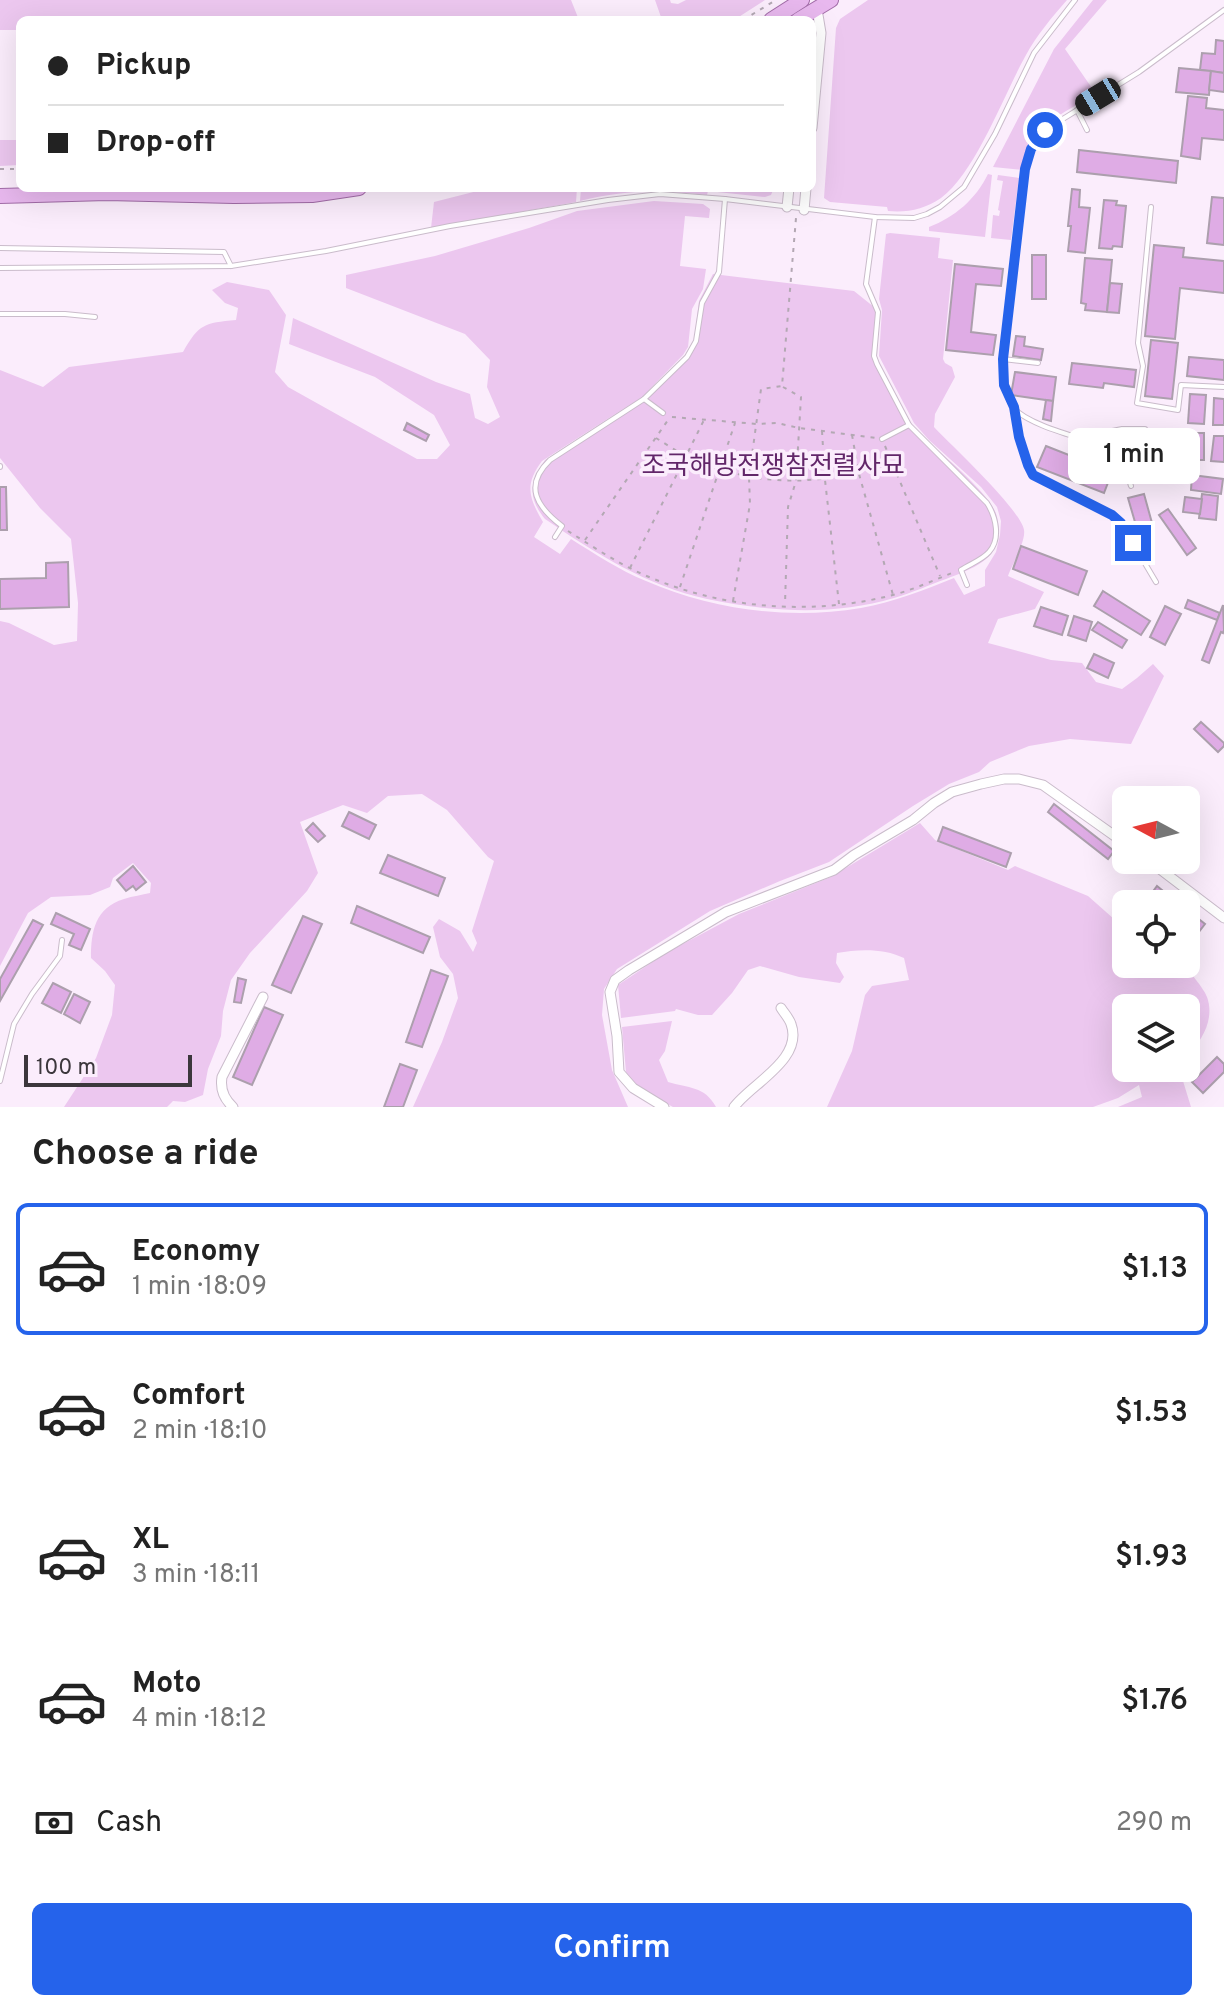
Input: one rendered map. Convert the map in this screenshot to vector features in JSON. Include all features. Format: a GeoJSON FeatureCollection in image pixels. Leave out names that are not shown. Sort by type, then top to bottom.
{"type":"FeatureCollection","features":[{"type":"Feature","properties":{"kind":"main road"},"geometry":{"type":"LineString","coordinates":[[777,16],[802,0]]}},
{"type":"Feature","properties":{"kind":"main road"},"geometry":{"type":"LineString","coordinates":[[806,16],[831,0]]}},
{"type":"Feature","properties":{"kind":"main road"},"geometry":{"type":"LineString","coordinates":[[0,196],[107,193],[234,196],[332,192]]}},
{"type":"Feature","properties":{"kind":"street"},"geometry":{"type":"LineString","coordinates":[[816,86],[821,33],[817,9]]}},
{"type":"Feature","properties":{"kind":"street"},"geometry":{"type":"LineString","coordinates":[[790,192],[796,209]]}},
{"type":"Feature","properties":{"kind":"street"},"geometry":{"type":"LineString","coordinates":[[796,209],[804,192]]}},
{"type":"Feature","properties":{"kind":"street"},"geometry":{"type":"LineString","coordinates":[[664,1107],[633,1088],[619,1072],[610,992],[615,980],[629,970],[726,912],[834,870],[952,792],[1004,779],[1043,785],[1112,834]]}},
{"type":"Feature","properties":{"kind":"street"},"geometry":{"type":"LineString","coordinates":[[1166,874],[1224,918]]}},
{"type":"Feature","properties":{"kind":"street"},"geometry":{"type":"LineString","coordinates":[[233,1107],[220,1088],[222,1077],[263,997]]}},
{"type":"Feature","properties":{"kind":"street"},"geometry":{"type":"LineString","coordinates":[[734,1107],[784,1061],[792,1041],[792,1025],[781,1008]]}},
{"type":"Feature","properties":{"kind":"lane"},"geometry":{"type":"LineString","coordinates":[[0,268],[231,266],[450,226],[660,194],[875,217],[914,218],[927,214],[964,187],[995,134],[1034,53],[1075,0]]}},
{"type":"Feature","properties":{"kind":"lane"},"geometry":{"type":"LineString","coordinates":[[1156,582],[1121,523],[1112,515],[1033,475],[1019,437],[1014,407],[1004,385],[1003,359],[1025,169],[1031,149],[1045,130],[1139,72],[1224,10]]}},
{"type":"Feature","properties":{"kind":"lane"},"geometry":{"type":"LineString","coordinates":[[1077,110],[1087,130]]}},
{"type":"Feature","properties":{"kind":"lane"},"geometry":{"type":"LineString","coordinates":[[555,537],[562,526],[547,515],[537,500],[537,485],[543,468],[550,460],[644,399],[687,357],[696,341],[702,303],[719,272],[725,199]]}},
{"type":"Feature","properties":{"kind":"lane"},"geometry":{"type":"LineString","coordinates":[[1151,207],[1138,343],[1143,366],[1137,403],[1178,410],[1181,385],[1224,387]]}},
{"type":"Feature","properties":{"kind":"lane"},"geometry":{"type":"LineString","coordinates":[[875,217],[866,284],[878,312],[874,356],[909,425],[992,510],[996,530],[993,545],[988,553],[961,570],[967,585]]}},
{"type":"Feature","properties":{"kind":"lane"},"geometry":{"type":"LineString","coordinates":[[0,248],[224,252],[231,266]]}},
{"type":"Feature","properties":{"kind":"lane"},"geometry":{"type":"LineString","coordinates":[[0,314],[95,317]]}},
{"type":"Feature","properties":{"kind":"lane"},"geometry":{"type":"LineString","coordinates":[[1003,359],[1038,363]]}},
{"type":"Feature","properties":{"kind":"lane"},"geometry":{"type":"LineString","coordinates":[[644,399],[663,413]]}},
{"type":"Feature","properties":{"kind":"lane"},"geometry":{"type":"LineString","coordinates":[[1014,407],[1030,420],[1115,452],[1125,464],[1131,486]]}},
{"type":"Feature","properties":{"kind":"lane"},"geometry":{"type":"LineString","coordinates":[[882,439],[909,425]]}},
{"type":"Feature","properties":{"kind":"lane"},"geometry":{"type":"LineString","coordinates":[[1081,437],[1122,429],[1145,429]]}},
{"type":"Feature","properties":{"kind":"lane"},"geometry":{"type":"LineString","coordinates":[[0,1081],[14,1024],[60,956],[62,940]]}},
{"type":"Feature","properties":{"kind":"path"},"geometry":{"type":"LineString","coordinates":[[750,16],[776,0]]}},
{"type":"Feature","properties":{"kind":"path"},"geometry":{"type":"LineString","coordinates":[[782,386],[796,209]]}},
{"type":"Feature","properties":{"kind":"path"},"geometry":{"type":"LineString","coordinates":[[733,601],[750,504],[749,477],[761,389],[782,386],[801,397],[796,481],[788,507],[785,606]]}},
{"type":"Feature","properties":{"kind":"path"},"geometry":{"type":"LineString","coordinates":[[584,541],[670,417],[777,423],[882,439],[941,577]]}},
{"type":"Feature","properties":{"kind":"path"},"geometry":{"type":"LineString","coordinates":[[630,568],[704,419]]}},
{"type":"Feature","properties":{"kind":"path"},"geometry":{"type":"LineString","coordinates":[[679,588],[735,422]]}},
{"type":"Feature","properties":{"kind":"path"},"geometry":{"type":"LineString","coordinates":[[822,431],[839,605]]}},
{"type":"Feature","properties":{"kind":"path"},"geometry":{"type":"LineString","coordinates":[[852,434],[859,474],[893,595]]}},
{"type":"Feature","properties":{"kind":"path"},"geometry":{"type":"LineString","coordinates":[[656,438],[685,456],[749,477],[825,480],[859,474],[893,462]]}},
{"type":"Feature","properties":{"kind":"path"},"geometry":{"type":"LineString","coordinates":[[562,526],[630,568],[679,588],[733,601],[810,607],[839,605],[893,595],[961,570]]}},
{"type":"Feature","properties":{"kind":"green space"},"geometry":{"type":"Polygon","coordinates":[[[0,0],[571,0],[577,16],[16,16],[16,30],[0,30],[0,0]]]}},
{"type":"Feature","properties":{"kind":"green space"},"geometry":{"type":"Polygon","coordinates":[[[655,0],[670,0],[678,4],[686,0],[765,0],[740,16],[661,16],[655,0]]]}},
{"type":"Feature","properties":{"kind":"green space"},"geometry":{"type":"Polygon","coordinates":[[[868,0],[1067,0],[1030,48],[966,170],[941,198],[916,209],[888,211],[887,207],[830,202],[824,198],[836,28],[840,19],[868,0]]]}},
{"type":"Feature","properties":{"kind":"green space"},"geometry":{"type":"Polygon","coordinates":[[[1093,0],[1107,0],[1065,49],[1096,94],[1050,123],[1034,142],[1023,170],[993,167],[1054,49],[1093,0]]]}},
{"type":"Feature","properties":{"kind":"green space"},"geometry":{"type":"Polygon","coordinates":[[[0,140],[16,140],[16,165],[0,166],[0,140]]]}},
{"type":"Feature","properties":{"kind":"green space"},"geometry":{"type":"Polygon","coordinates":[[[988,174],[992,175],[985,237],[929,231],[929,227],[964,206],[988,174]]]}},
{"type":"Feature","properties":{"kind":"green space"},"geometry":{"type":"Polygon","coordinates":[[[998,175],[1019,178],[1011,240],[991,238],[993,215],[999,216],[1000,211],[1003,181],[997,180],[998,175]]]}},
{"type":"Feature","properties":{"kind":"green space"},"geometry":{"type":"Polygon","coordinates":[[[473,192],[577,192],[576,202],[431,228],[434,202],[473,192]]]}},
{"type":"Feature","properties":{"kind":"green space"},"geometry":{"type":"Polygon","coordinates":[[[581,192],[644,192],[614,194],[580,201],[581,192]]]}},
{"type":"Feature","properties":{"kind":"green space"},"geometry":{"type":"Polygon","coordinates":[[[673,192],[708,192],[707,195],[673,192]]]}},
{"type":"Feature","properties":{"kind":"green space"},"geometry":{"type":"Polygon","coordinates":[[[718,192],[772,192],[765,197],[718,192]]]}},
{"type":"Feature","properties":{"kind":"green space","name":"조국해방전쟁참전렬사묘"},"geometry":{"type":"Polygon","coordinates":[[[654,201],[703,204],[710,209],[709,218],[685,216],[680,266],[706,269],[703,289],[692,309],[688,347],[646,393],[685,357],[694,341],[699,301],[713,274],[854,291],[879,311],[877,357],[911,424],[986,497],[997,517],[997,542],[986,559],[968,570],[901,596],[848,608],[801,610],[754,607],[707,599],[663,586],[602,556],[545,519],[533,497],[536,476],[545,460],[637,400],[542,461],[533,477],[530,492],[534,506],[543,522],[534,537],[560,554],[571,539],[646,581],[698,599],[752,610],[806,613],[861,608],[897,599],[954,578],[964,595],[985,586],[985,570],[996,552],[1000,535],[1001,521],[997,507],[981,487],[914,423],[879,356],[882,310],[879,299],[886,234],[940,238],[938,258],[953,260],[943,359],[952,367],[955,377],[935,414],[934,427],[999,493],[1020,521],[1024,530],[1023,540],[1008,576],[1044,592],[1035,609],[998,619],[988,643],[1051,660],[1082,663],[1096,682],[1122,689],[1153,664],[1164,676],[1131,744],[1070,739],[1029,746],[990,762],[979,772],[949,784],[913,806],[829,862],[710,911],[617,969],[604,989],[602,1015],[612,1070],[628,1107],[413,1107],[458,998],[453,974],[440,957],[433,927],[439,919],[460,931],[473,952],[477,943],[472,931],[494,861],[447,810],[422,794],[388,796],[367,813],[343,805],[300,822],[318,873],[307,891],[250,953],[231,980],[223,1011],[221,1036],[208,1069],[203,1095],[185,1102],[173,1101],[167,1107],[64,1107],[96,1058],[112,1015],[115,985],[91,958],[97,922],[114,903],[150,893],[151,883],[133,863],[113,878],[110,887],[90,895],[51,897],[28,913],[0,966],[0,621],[54,645],[77,641],[78,603],[71,539],[40,508],[0,458],[0,370],[43,387],[69,367],[183,352],[198,330],[216,322],[236,320],[238,308],[225,303],[212,290],[227,282],[269,290],[286,315],[275,372],[288,387],[417,459],[437,459],[450,445],[434,415],[375,377],[289,344],[293,318],[470,394],[475,418],[488,424],[500,417],[487,387],[490,360],[465,334],[346,288],[346,275],[435,256],[577,211],[654,201]]]}},
{"type":"Feature","properties":{"kind":"green space"},"geometry":{"type":"Polygon","coordinates":[[[920,823],[935,840],[1008,870],[1015,866],[1088,896],[1112,917],[1112,978],[1194,978],[1205,993],[1209,1014],[1200,1040],[1200,994],[1112,994],[1112,1082],[1183,1082],[1191,1107],[1118,1107],[1142,1097],[1139,1085],[1118,1098],[1093,1107],[827,1107],[852,1051],[865,995],[872,986],[909,980],[904,958],[880,951],[837,953],[836,963],[844,977],[840,983],[799,977],[760,966],[748,970],[712,1015],[676,1009],[621,1018],[618,985],[666,953],[739,914],[831,877],[920,823]]]}},
{"type":"Feature","properties":{"kind":"green space"},"geometry":{"type":"Polygon","coordinates":[[[672,1021],[665,1051],[659,1060],[668,1082],[701,1091],[716,1107],[673,1107],[635,1086],[626,1072],[622,1027],[672,1021]]]}},
{"type":"Feature","properties":{"kind":"building"},"geometry":{"type":"Polygon","coordinates":[[[1216,40],[1224,41],[1224,73],[1200,70],[1202,53],[1215,54],[1216,40]]]}},
{"type":"Feature","properties":{"kind":"building"},"geometry":{"type":"Polygon","coordinates":[[[1179,68],[1211,71],[1209,95],[1176,92],[1179,68]]]}},
{"type":"Feature","properties":{"kind":"building"},"geometry":{"type":"Polygon","coordinates":[[[1211,71],[1224,73],[1224,92],[1209,90],[1211,71]]]}},
{"type":"Feature","properties":{"kind":"building"},"geometry":{"type":"Polygon","coordinates":[[[1188,96],[1207,98],[1206,108],[1224,110],[1224,140],[1202,138],[1200,159],[1181,156],[1188,96]]]}},
{"type":"Feature","properties":{"kind":"building"},"geometry":{"type":"Polygon","coordinates":[[[1079,150],[1178,161],[1176,183],[1077,172],[1079,150]]]}},
{"type":"Feature","properties":{"kind":"building"},"geometry":{"type":"Polygon","coordinates":[[[1072,189],[1080,190],[1079,207],[1090,208],[1085,253],[1068,251],[1072,189]]]}},
{"type":"Feature","properties":{"kind":"building"},"geometry":{"type":"Polygon","coordinates":[[[1212,197],[1224,198],[1224,245],[1207,243],[1212,197]]]}},
{"type":"Feature","properties":{"kind":"building"},"geometry":{"type":"Polygon","coordinates":[[[1104,200],[1117,201],[1116,205],[1126,206],[1122,247],[1099,248],[1104,200]]]}},
{"type":"Feature","properties":{"kind":"building"},"geometry":{"type":"Polygon","coordinates":[[[1154,245],[1184,248],[1183,257],[1224,261],[1224,293],[1180,288],[1175,339],[1145,336],[1154,245]]]}},
{"type":"Feature","properties":{"kind":"building"},"geometry":{"type":"Polygon","coordinates":[[[1032,255],[1046,255],[1046,299],[1032,299],[1032,255]]]}},
{"type":"Feature","properties":{"kind":"building"},"geometry":{"type":"Polygon","coordinates":[[[1085,258],[1112,260],[1107,312],[1085,310],[1086,304],[1081,303],[1085,258]]]}},
{"type":"Feature","properties":{"kind":"building"},"geometry":{"type":"Polygon","coordinates":[[[955,264],[1003,269],[1001,286],[976,284],[971,332],[996,335],[993,355],[946,350],[955,264]]]}},
{"type":"Feature","properties":{"kind":"building"},"geometry":{"type":"Polygon","coordinates":[[[1110,283],[1122,284],[1119,313],[1107,312],[1110,283]]]}},
{"type":"Feature","properties":{"kind":"building"},"geometry":{"type":"Polygon","coordinates":[[[1016,336],[1025,337],[1024,346],[1043,349],[1041,360],[1013,356],[1016,336]]]}},
{"type":"Feature","properties":{"kind":"building"},"geometry":{"type":"Polygon","coordinates":[[[1151,340],[1178,343],[1172,399],[1145,396],[1151,340]]]}},
{"type":"Feature","properties":{"kind":"building"},"geometry":{"type":"Polygon","coordinates":[[[1189,357],[1224,360],[1224,380],[1187,376],[1189,357]]]}},
{"type":"Feature","properties":{"kind":"building"},"geometry":{"type":"Polygon","coordinates":[[[1072,363],[1136,370],[1134,387],[1104,383],[1103,388],[1069,384],[1072,363]]]}},
{"type":"Feature","properties":{"kind":"building"},"geometry":{"type":"Polygon","coordinates":[[[1015,372],[1056,377],[1053,401],[1011,395],[1015,372]]]}},
{"type":"Feature","properties":{"kind":"building"},"geometry":{"type":"Polygon","coordinates":[[[1190,394],[1206,395],[1204,424],[1188,423],[1190,394]]]}},
{"type":"Feature","properties":{"kind":"building"},"geometry":{"type":"Polygon","coordinates":[[[1214,398],[1224,399],[1224,425],[1213,425],[1214,398]]]}},
{"type":"Feature","properties":{"kind":"building"},"geometry":{"type":"Polygon","coordinates":[[[1046,400],[1053,401],[1051,421],[1043,419],[1046,400]]]}},
{"type":"Feature","properties":{"kind":"building"},"geometry":{"type":"Polygon","coordinates":[[[407,423],[429,435],[426,441],[404,430],[407,423]]]}},
{"type":"Feature","properties":{"kind":"building"},"geometry":{"type":"Polygon","coordinates":[[[1188,433],[1204,433],[1204,460],[1188,460],[1188,433]]]}},
{"type":"Feature","properties":{"kind":"building"},"geometry":{"type":"Polygon","coordinates":[[[1161,435],[1173,435],[1172,460],[1160,460],[1161,435]]]}},
{"type":"Feature","properties":{"kind":"building"},"geometry":{"type":"Polygon","coordinates":[[[1214,436],[1224,436],[1224,462],[1211,461],[1214,436]]]}},
{"type":"Feature","properties":{"kind":"building"},"geometry":{"type":"Polygon","coordinates":[[[1046,446],[1112,472],[1104,493],[1037,467],[1046,446]]]}},
{"type":"Feature","properties":{"kind":"building"},"geometry":{"type":"Polygon","coordinates":[[[1192,475],[1223,479],[1221,494],[1191,490],[1192,475]]]}},
{"type":"Feature","properties":{"kind":"building"},"geometry":{"type":"Polygon","coordinates":[[[0,487],[6,487],[7,530],[0,530],[0,487]]]}},
{"type":"Feature","properties":{"kind":"building"},"geometry":{"type":"Polygon","coordinates":[[[1144,494],[1152,523],[1137,529],[1128,498],[1144,494]]]}},
{"type":"Feature","properties":{"kind":"building"},"geometry":{"type":"Polygon","coordinates":[[[1202,494],[1218,496],[1216,520],[1199,518],[1202,494]]]}},
{"type":"Feature","properties":{"kind":"building"},"geometry":{"type":"Polygon","coordinates":[[[1185,497],[1202,499],[1200,514],[1183,512],[1185,497]]]}},
{"type":"Feature","properties":{"kind":"building"},"geometry":{"type":"Polygon","coordinates":[[[1168,509],[1196,548],[1187,555],[1159,515],[1168,509]]]}},
{"type":"Feature","properties":{"kind":"building"},"geometry":{"type":"Polygon","coordinates":[[[1021,546],[1087,571],[1078,595],[1013,569],[1021,546]]]}},
{"type":"Feature","properties":{"kind":"building"},"geometry":{"type":"Polygon","coordinates":[[[68,562],[69,607],[0,609],[0,579],[46,578],[46,563],[68,562]]]}},
{"type":"Feature","properties":{"kind":"building"},"geometry":{"type":"Polygon","coordinates":[[[1103,591],[1150,621],[1141,635],[1094,606],[1103,591]]]}},
{"type":"Feature","properties":{"kind":"building"},"geometry":{"type":"Polygon","coordinates":[[[1188,600],[1220,613],[1217,620],[1185,608],[1188,600]]]}},
{"type":"Feature","properties":{"kind":"building"},"geometry":{"type":"Polygon","coordinates":[[[1223,605],[1224,630],[1209,663],[1202,660],[1223,605]]]}},
{"type":"Feature","properties":{"kind":"building"},"geometry":{"type":"Polygon","coordinates":[[[1165,606],[1181,614],[1165,645],[1150,637],[1165,606]]]}},
{"type":"Feature","properties":{"kind":"building"},"geometry":{"type":"Polygon","coordinates":[[[1041,607],[1068,616],[1062,635],[1034,626],[1041,607]]]}},
{"type":"Feature","properties":{"kind":"building"},"geometry":{"type":"Polygon","coordinates":[[[1074,616],[1092,622],[1086,641],[1068,635],[1074,616]]]}},
{"type":"Feature","properties":{"kind":"building"},"geometry":{"type":"Polygon","coordinates":[[[1098,622],[1127,640],[1122,648],[1092,630],[1098,622]]]}},
{"type":"Feature","properties":{"kind":"building"},"geometry":{"type":"Polygon","coordinates":[[[1094,654],[1114,663],[1108,678],[1087,668],[1094,654]]]}},
{"type":"Feature","properties":{"kind":"building"},"geometry":{"type":"Polygon","coordinates":[[[1201,722],[1224,743],[1218,752],[1194,729],[1201,722]]]}},
{"type":"Feature","properties":{"kind":"building"},"geometry":{"type":"Polygon","coordinates":[[[1054,804],[1112,849],[1112,854],[1108,859],[1048,812],[1054,804]]]}},
{"type":"Feature","properties":{"kind":"building"},"geometry":{"type":"Polygon","coordinates":[[[349,812],[376,825],[369,839],[342,826],[349,812]]]}},
{"type":"Feature","properties":{"kind":"building"},"geometry":{"type":"Polygon","coordinates":[[[313,823],[325,836],[318,842],[306,830],[313,823]]]}},
{"type":"Feature","properties":{"kind":"building"},"geometry":{"type":"Polygon","coordinates":[[[943,827],[1011,853],[1006,867],[938,841],[943,827]]]}},
{"type":"Feature","properties":{"kind":"building"},"geometry":{"type":"Polygon","coordinates":[[[388,855],[445,878],[438,896],[380,873],[388,855]]]}},
{"type":"Feature","properties":{"kind":"building"},"geometry":{"type":"Polygon","coordinates":[[[133,866],[146,882],[136,890],[133,886],[126,891],[117,880],[133,866]]]}},
{"type":"Feature","properties":{"kind":"building"},"geometry":{"type":"Polygon","coordinates":[[[357,906],[430,937],[423,953],[351,923],[357,906]]]}},
{"type":"Feature","properties":{"kind":"building"},"geometry":{"type":"Polygon","coordinates":[[[56,913],[90,929],[81,950],[69,945],[74,934],[51,924],[56,913]]]}},
{"type":"Feature","properties":{"kind":"building"},"geometry":{"type":"Polygon","coordinates":[[[303,916],[322,924],[291,993],[272,985],[303,916]]]}},
{"type":"Feature","properties":{"kind":"building"},"geometry":{"type":"Polygon","coordinates":[[[33,920],[43,925],[0,1001],[0,979],[33,920]]]}},
{"type":"Feature","properties":{"kind":"building"},"geometry":{"type":"Polygon","coordinates":[[[431,970],[448,976],[422,1047],[406,1042],[431,970]]]}},
{"type":"Feature","properties":{"kind":"building"},"geometry":{"type":"Polygon","coordinates":[[[238,978],[246,980],[241,1003],[234,1002],[238,978]]]}},
{"type":"Feature","properties":{"kind":"building"},"geometry":{"type":"Polygon","coordinates":[[[53,983],[71,992],[61,1013],[42,1003],[53,983]]]}},
{"type":"Feature","properties":{"kind":"building"},"geometry":{"type":"Polygon","coordinates":[[[74,994],[90,1002],[80,1023],[64,1014],[74,994]]]}},
{"type":"Feature","properties":{"kind":"building"},"geometry":{"type":"Polygon","coordinates":[[[264,1007],[283,1015],[252,1085],[233,1077],[264,1007]]]}},
{"type":"Feature","properties":{"kind":"building"},"geometry":{"type":"Polygon","coordinates":[[[1217,1057],[1224,1064],[1224,1072],[1203,1093],[1192,1082],[1200,1082],[1200,1074],[1217,1057]]]}},
{"type":"Feature","properties":{"kind":"building"},"geometry":{"type":"Polygon","coordinates":[[[400,1064],[417,1070],[403,1107],[384,1107],[400,1064]]]}},
{"type":"Feature","properties":{"kind":"route"},"geometry":{"type":"LineString","coordinates":[[1045,130],[1031,149],[1025,169],[1003,359],[1004,385],[1014,407],[1019,437],[1033,475],[1112,515],[1133,543]]}}]}
